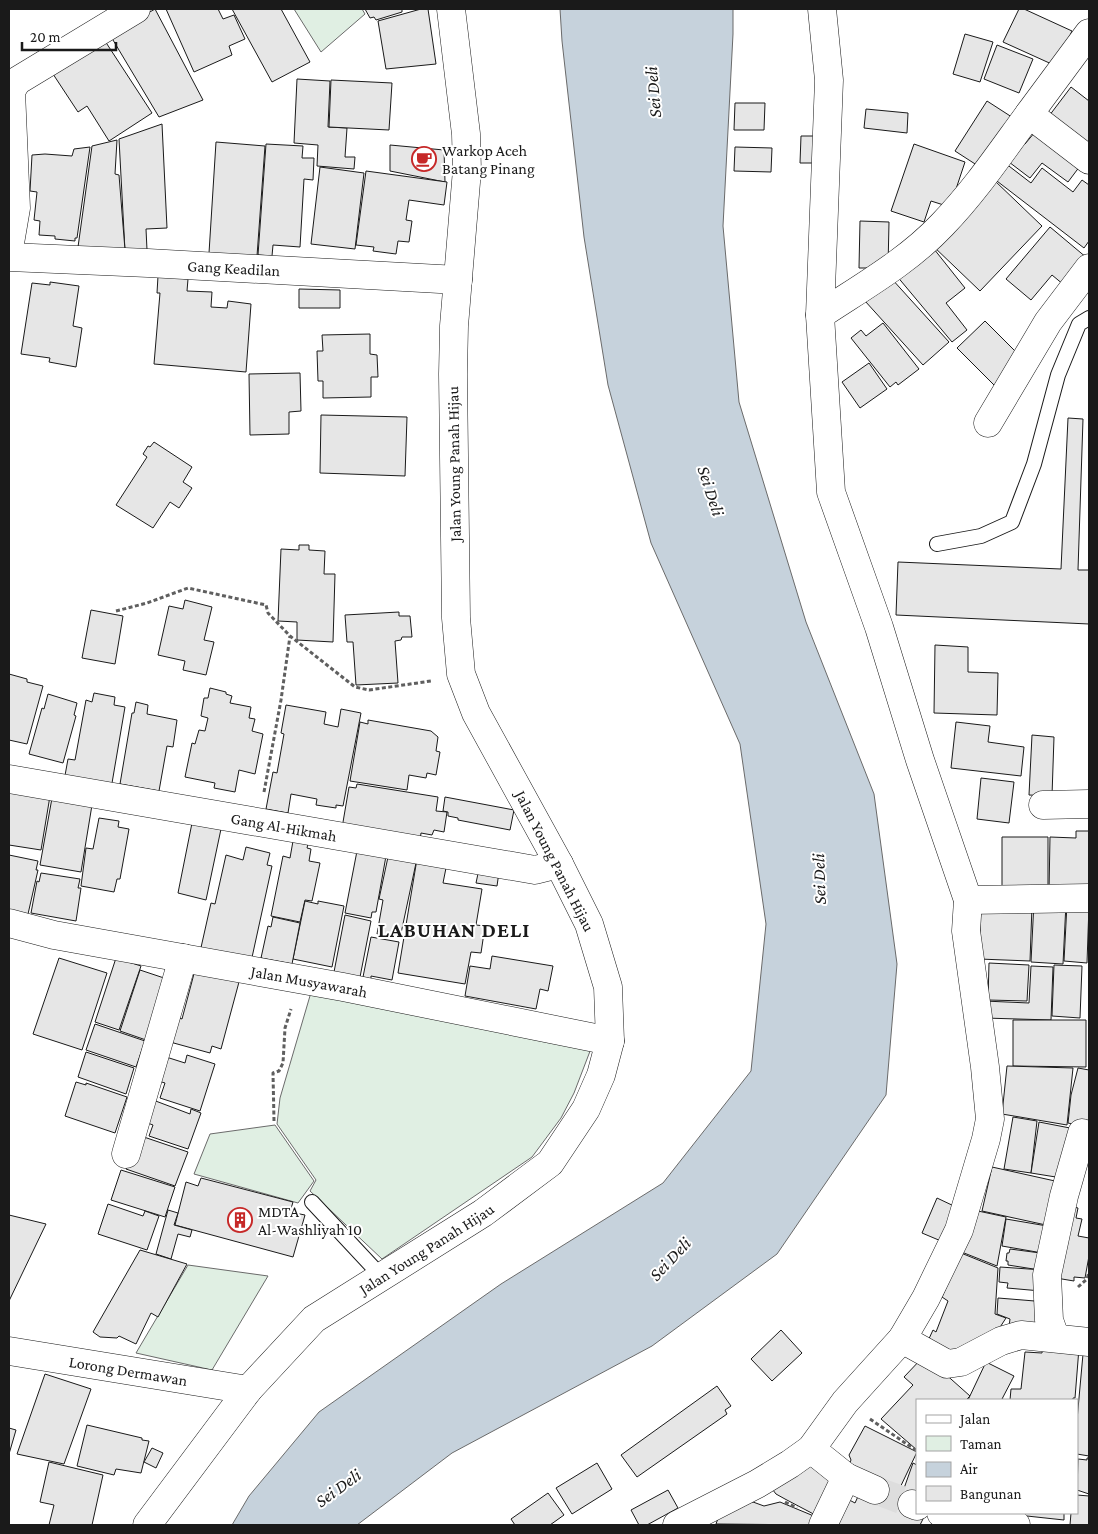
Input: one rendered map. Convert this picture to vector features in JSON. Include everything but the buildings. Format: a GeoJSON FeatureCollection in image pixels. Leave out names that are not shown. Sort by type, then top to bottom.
{"type":"FeatureCollection","features":[{"type":"Feature","properties":{"kind":"street"},"geometry":{"type":"LineString","coordinates":[[9,249],[16,208],[11,91],[17,81],[136,9]]}},
{"type":"Feature","properties":{"kind":"street","name":"Jalan Young Panah Hijau"},"geometry":{"type":"LineString","coordinates":[[147,1525],[248,1390],[314,1319],[483,1212],[550,1163],[586,1109],[601,1075],[610,1041],[608,987],[589,924],[559,864],[476,713],[461,674],[456,618],[453,428],[454,326],[465,207],[467,161],[466,134],[451,9]]}},
{"type":"Feature","properties":{"kind":"street"},"geometry":{"type":"LineString","coordinates":[[677,1525],[706,1519],[812,1449],[845,1402],[902,1339],[926,1298],[959,1230],[986,1139],[990,1118],[985,1067],[966,931],[968,900],[920,760],[879,627],[831,492],[820,315],[829,80],[822,9]]}},
{"type":"Feature","properties":{"kind":"street"},"geometry":{"type":"LineString","coordinates":[[820,315],[899,263],[942,226],[985,174],[1089,33]]}},
{"type":"Feature","properties":{"kind":"street"},"geometry":{"type":"LineString","coordinates":[[1029,114],[1089,160]]}},
{"type":"Feature","properties":{"kind":"street","name":"Gang Keadilan"},"geometry":{"type":"LineString","coordinates":[[9,257],[458,280]]}},
{"type":"Feature","properties":{"kind":"street"},"geometry":{"type":"LineString","coordinates":[[988,423],[1048,322],[1089,268]]}},
{"type":"Feature","properties":{"kind":"street","name":"Gang Al-Hikmah"},"geometry":{"type":"LineString","coordinates":[[9,779],[535,870],[559,864]]}},
{"type":"Feature","properties":{"kind":"street"},"geometry":{"type":"LineString","coordinates":[[1043,805],[1089,804]]}},
{"type":"Feature","properties":{"kind":"street"},"geometry":{"type":"LineString","coordinates":[[968,900],[1089,898]]}},
{"type":"Feature","properties":{"kind":"street","name":"Jalan Musyawarah"},"geometry":{"type":"LineString","coordinates":[[9,924],[610,1041]]}},
{"type":"Feature","properties":{"kind":"street"},"geometry":{"type":"LineString","coordinates":[[126,1154],[183,958]]}},
{"type":"Feature","properties":{"kind":"street"},"geometry":{"type":"LineString","coordinates":[[1056,1337],[1049,1320],[1047,1275],[1064,1196],[1082,1133]]}},
{"type":"Feature","properties":{"kind":"street"},"geometry":{"type":"LineString","coordinates":[[902,1339],[946,1364],[961,1362],[1001,1341],[1021,1335],[1056,1337],[1089,1342]]}},
{"type":"Feature","properties":{"kind":"street","name":"Lorong Dermawan"},"geometry":{"type":"LineString","coordinates":[[9,1351],[248,1390]]}},
{"type":"Feature","properties":{"kind":"street"},"geometry":{"type":"LineString","coordinates":[[812,1449],[846,1477],[875,1490]]}},
{"type":"Feature","properties":{"kind":"street"},"geometry":{"type":"LineString","coordinates":[[824,1523],[846,1477]]}},
{"type":"Feature","properties":{"kind":"street"},"geometry":{"type":"LineString","coordinates":[[944,1514],[965,1520],[969,1514],[1016,1525]]}},
{"type":"Feature","properties":{"kind":"lane"},"geometry":{"type":"LineString","coordinates":[[938,544],[981,536],[1012,522],[1034,464],[1058,375],[1079,324],[1089,318]]}},
{"type":"Feature","properties":{"kind":"lane"},"geometry":{"type":"LineString","coordinates":[[312,1202],[382,1277]]}},
{"type":"Feature","properties":{"kind":"path"},"geometry":{"type":"LineString","coordinates":[[116,610],[147,603],[188,588],[266,605],[268,613],[290,636],[355,687],[369,690],[422,683],[461,674]]}},
{"type":"Feature","properties":{"kind":"path"},"geometry":{"type":"LineString","coordinates":[[258,822],[281,700],[290,636]]}},
{"type":"Feature","properties":{"kind":"path"},"geometry":{"type":"LineString","coordinates":[[274,1121],[273,1073],[280,1071],[283,1063],[285,1028],[293,1006],[292,978]]}},
{"type":"Feature","properties":{"kind":"path"},"geometry":{"type":"LineString","coordinates":[[845,1402],[916,1450]]}},
{"type":"Feature","properties":{"kind":"path"},"geometry":{"type":"LineString","coordinates":[[757,1484],[778,1499],[824,1523]]}},
{"type":"Feature","properties":{"kind":"green space"},"geometry":{"type":"Polygon","coordinates":[[[294,9],[362,9],[365,14],[321,52],[294,9]]]}},
{"type":"Feature","properties":{"kind":"green space"},"geometry":{"type":"Polygon","coordinates":[[[312,989],[592,1046],[574,1093],[561,1118],[532,1157],[382,1259],[310,1191],[316,1180],[277,1124],[280,1098],[312,989]]]}},
{"type":"Feature","properties":{"kind":"green space"},"geometry":{"type":"Polygon","coordinates":[[[275,1125],[314,1181],[298,1203],[194,1174],[210,1134],[275,1125]]]}},
{"type":"Feature","properties":{"kind":"green space"},"geometry":{"type":"Polygon","coordinates":[[[188,1265],[268,1276],[212,1370],[136,1353],[188,1265]]]}},
{"type":"Feature","properties":{"kind":"water","name":"Sei Deli"},"geometry":{"type":"Polygon","coordinates":[[[560,9],[733,9],[723,226],[739,402],[806,622],[874,794],[897,964],[886,1095],[777,1254],[652,1346],[452,1453],[357,1525],[232,1525],[249,1496],[319,1412],[501,1284],[663,1183],[751,1071],[766,924],[740,744],[651,543],[608,385],[584,237],[560,9]]]}},
{"type":"Feature","properties":{"kind":"tunnel"},"geometry":{"type":"LineString","coordinates":[[875,1490],[912,1504]]}},
{"type":"Feature","properties":{"kind":"place","name":"Warkop Aceh Batang Pinang"},"geometry":{"type":"Point","coordinates":[424,159]}},
{"type":"Feature","properties":{"kind":"place","name":"MDTA Al-Washliyah 10"},"geometry":{"type":"Point","coordinates":[240,1220]}},
{"type":"Feature","properties":{"kind":"district","name":"LABUHAN DELI"},"geometry":{"type":"Point","coordinates":[454,930]}}]}
